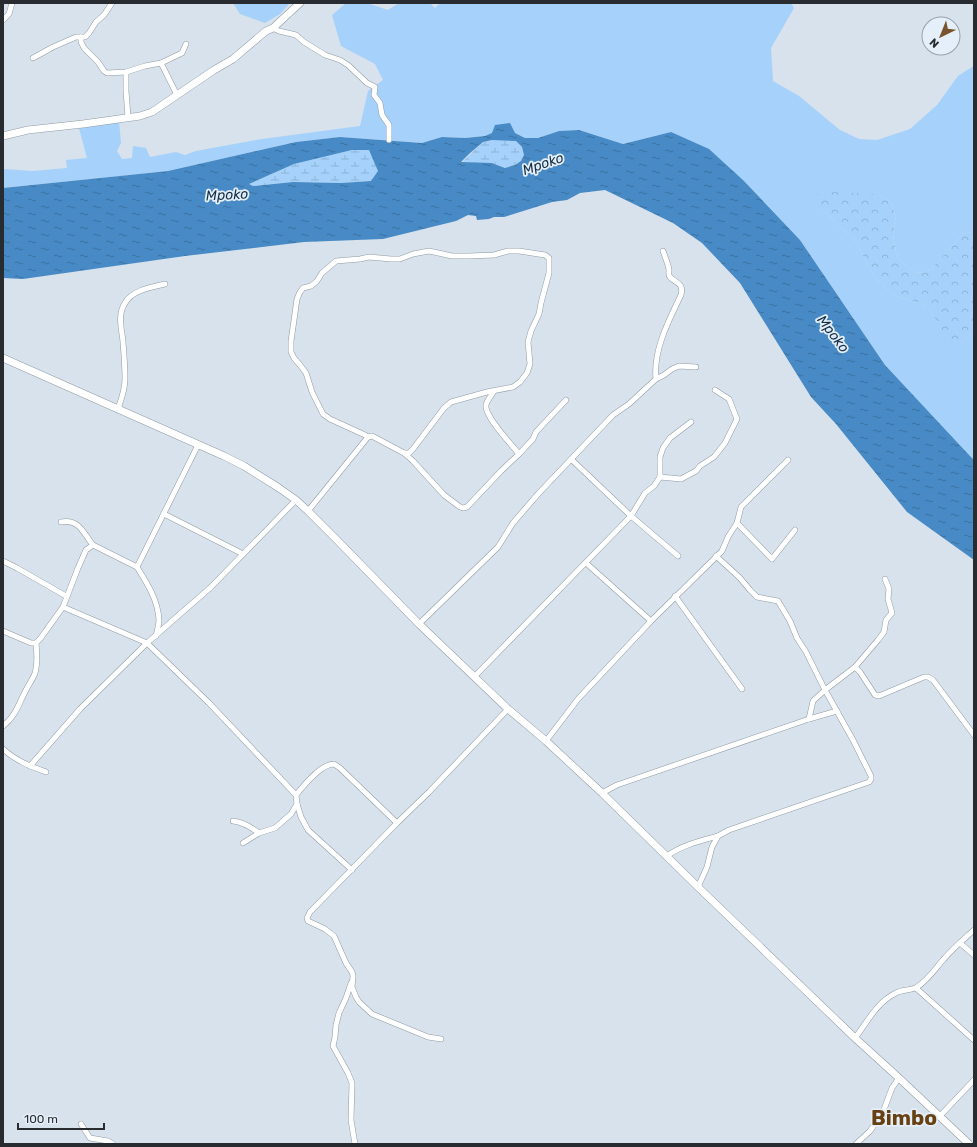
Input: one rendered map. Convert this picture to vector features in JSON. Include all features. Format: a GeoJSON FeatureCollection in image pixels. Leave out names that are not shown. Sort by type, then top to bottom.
{"type":"FeatureCollection","features":[{"type":"Feature","properties":{"kind":"street"},"geometry":{"type":"LineString","coordinates":[[3,20],[9,14],[12,3]]}},
{"type":"Feature","properties":{"kind":"street"},"geometry":{"type":"LineString","coordinates":[[33,58],[76,37],[85,37],[90,33],[96,22],[104,15],[112,3]]}},
{"type":"Feature","properties":{"kind":"street"},"geometry":{"type":"LineString","coordinates":[[3,136],[28,130],[140,116],[152,112],[233,59],[266,31],[272,28],[300,3]]}},
{"type":"Feature","properties":{"kind":"street"},"geometry":{"type":"LineString","coordinates":[[272,28],[296,35],[304,42],[325,55],[340,60],[348,65],[367,83],[375,87],[374,95],[380,103],[382,115],[389,125],[389,140]]}},
{"type":"Feature","properties":{"kind":"street"},"geometry":{"type":"LineString","coordinates":[[81,37],[81,42],[84,48],[107,73],[126,72],[144,66],[161,63],[182,53],[186,44]]}},
{"type":"Feature","properties":{"kind":"street"},"geometry":{"type":"LineString","coordinates":[[161,63],[177,95]]}},
{"type":"Feature","properties":{"kind":"street"},"geometry":{"type":"LineString","coordinates":[[126,72],[128,117]]}},
{"type":"Feature","properties":{"kind":"street"},"geometry":{"type":"LineString","coordinates":[[404,454],[409,453],[414,449],[444,408],[451,402],[513,387],[520,382],[527,373],[530,364],[528,342],[531,330],[539,314],[549,273],[549,258],[545,255],[519,251],[508,251],[494,255],[469,256],[452,256],[430,252],[413,254],[400,259],[369,257],[336,261],[322,273],[317,281],[311,286],[303,288],[296,299],[291,341],[291,352],[294,358],[306,373],[312,392],[323,414],[330,419],[368,437],[372,436],[404,454],[413,461],[444,495],[460,507],[467,507],[500,471],[533,439],[536,432],[566,400]]}},
{"type":"Feature","properties":{"kind":"street"},"geometry":{"type":"LineString","coordinates":[[656,378],[655,369],[659,350],[682,290],[680,285],[670,277],[663,251]]}},
{"type":"Feature","properties":{"kind":"street"},"geometry":{"type":"LineString","coordinates":[[118,409],[125,380],[123,341],[120,324],[124,303],[131,296],[146,288],[165,284]]}},
{"type":"Feature","properties":{"kind":"street"},"geometry":{"type":"LineString","coordinates":[[3,358],[244,466],[296,500],[338,540],[418,624],[508,709],[546,741],[602,793],[855,1038],[969,1144]]}},
{"type":"Feature","properties":{"kind":"street"},"geometry":{"type":"LineString","coordinates":[[418,624],[498,547],[513,523],[538,494],[614,415],[629,404],[656,378],[679,366],[696,367]]}},
{"type":"Feature","properties":{"kind":"street"},"geometry":{"type":"LineString","coordinates":[[660,477],[681,479],[714,457],[725,443],[737,419],[729,399],[715,390]]}},
{"type":"Feature","properties":{"kind":"street"},"geometry":{"type":"LineString","coordinates":[[494,391],[486,404],[490,418],[519,454]]}},
{"type":"Feature","properties":{"kind":"street"},"geometry":{"type":"LineString","coordinates":[[474,677],[631,516],[646,493],[654,486],[660,477],[660,457],[663,448],[670,438],[691,422]]}},
{"type":"Feature","properties":{"kind":"street"},"geometry":{"type":"LineString","coordinates":[[308,511],[368,437]]}},
{"type":"Feature","properties":{"kind":"street"},"geometry":{"type":"LineString","coordinates":[[137,567],[198,445]]}},
{"type":"Feature","properties":{"kind":"street"},"geometry":{"type":"LineString","coordinates":[[572,460],[631,516],[678,556]]}},
{"type":"Feature","properties":{"kind":"street"},"geometry":{"type":"LineString","coordinates":[[546,741],[578,699],[651,621],[722,551],[728,537],[737,523],[741,507],[788,460]]}},
{"type":"Feature","properties":{"kind":"street"},"geometry":{"type":"LineString","coordinates":[[30,766],[80,709],[147,643],[211,587],[296,500]]}},
{"type":"Feature","properties":{"kind":"street"},"geometry":{"type":"LineString","coordinates":[[164,514],[243,554]]}},
{"type":"Feature","properties":{"kind":"street"},"geometry":{"type":"LineString","coordinates":[[61,522],[68,521],[77,524],[93,545],[137,567],[150,588],[154,598],[159,620],[156,636]]}},
{"type":"Feature","properties":{"kind":"street"},"geometry":{"type":"LineString","coordinates":[[737,523],[772,559],[795,530]]}},
{"type":"Feature","properties":{"kind":"street"},"geometry":{"type":"LineString","coordinates":[[3,631],[31,643],[36,643],[45,634],[63,607],[66,596],[86,550],[93,545]]}},
{"type":"Feature","properties":{"kind":"street"},"geometry":{"type":"LineString","coordinates":[[667,856],[674,850],[718,836],[729,830],[869,782],[871,779],[871,776],[853,740],[778,601],[757,597],[740,578],[716,556]]}},
{"type":"Feature","properties":{"kind":"street"},"geometry":{"type":"LineString","coordinates":[[3,561],[66,596]]}},
{"type":"Feature","properties":{"kind":"street"},"geometry":{"type":"LineString","coordinates":[[586,563],[651,621]]}},
{"type":"Feature","properties":{"kind":"street"},"geometry":{"type":"LineString","coordinates":[[809,719],[813,701],[854,667],[884,632],[886,620],[892,614],[888,599],[889,589],[885,579]]}},
{"type":"Feature","properties":{"kind":"street"},"geometry":{"type":"LineString","coordinates":[[676,596],[742,689]]}},
{"type":"Feature","properties":{"kind":"street"},"geometry":{"type":"LineString","coordinates":[[63,607],[147,643],[209,703],[296,794],[301,817],[308,830],[352,870]]}},
{"type":"Feature","properties":{"kind":"street"},"geometry":{"type":"LineString","coordinates":[[3,726],[16,713],[19,703],[34,674],[37,665],[36,643]]}},
{"type":"Feature","properties":{"kind":"street"},"geometry":{"type":"LineString","coordinates":[[854,667],[860,672],[875,695],[880,696],[924,677],[928,677],[933,680],[974,735]]}},
{"type":"Feature","properties":{"kind":"street"},"geometry":{"type":"LineString","coordinates":[[441,1039],[428,1037],[372,1014],[362,1006],[352,987],[353,976],[334,936],[325,929],[308,921],[307,918],[310,912],[429,792],[508,709]]}},
{"type":"Feature","properties":{"kind":"street"},"geometry":{"type":"LineString","coordinates":[[602,793],[616,785],[809,719],[837,711]]}},
{"type":"Feature","properties":{"kind":"street"},"geometry":{"type":"LineString","coordinates":[[3,750],[22,763],[46,772]]}},
{"type":"Feature","properties":{"kind":"street"},"geometry":{"type":"LineString","coordinates":[[296,794],[326,765],[334,764],[397,823]]}},
{"type":"Feature","properties":{"kind":"street"},"geometry":{"type":"LineString","coordinates":[[243,844],[260,833],[275,828],[291,814],[297,804]]}},
{"type":"Feature","properties":{"kind":"street"},"geometry":{"type":"LineString","coordinates":[[233,821],[250,826],[260,833]]}},
{"type":"Feature","properties":{"kind":"street"},"geometry":{"type":"LineString","coordinates":[[698,887],[707,867],[712,847],[718,836]]}},
{"type":"Feature","properties":{"kind":"street"},"geometry":{"type":"LineString","coordinates":[[855,1038],[877,1008],[889,997],[899,991],[907,991],[916,988],[925,981],[974,930]]}},
{"type":"Feature","properties":{"kind":"street"},"geometry":{"type":"LineString","coordinates":[[960,943],[974,955]]}},
{"type":"Feature","properties":{"kind":"street"},"geometry":{"type":"LineString","coordinates":[[353,976],[346,998],[339,1013],[333,1046],[352,1083],[351,1120],[355,1144]]}},
{"type":"Feature","properties":{"kind":"street"},"geometry":{"type":"LineString","coordinates":[[916,988],[974,1040]]}},
{"type":"Feature","properties":{"kind":"street"},"geometry":{"type":"LineString","coordinates":[[856,1144],[870,1131],[881,1115],[886,1106],[892,1088],[899,1078]]}},
{"type":"Feature","properties":{"kind":"street"},"geometry":{"type":"LineString","coordinates":[[940,1116],[974,1080]]}},
{"type":"Feature","properties":{"kind":"street"},"geometry":{"type":"LineString","coordinates":[[82,1124],[90,1138],[108,1141],[113,1144]]}},
{"type":"Feature","properties":{"kind":"green space"},"geometry":{"type":"Polygon","coordinates":[[[233,3],[290,3],[280,14],[265,23],[240,14],[233,3]]]}},
{"type":"Feature","properties":{"kind":"green space"},"geometry":{"type":"Polygon","coordinates":[[[346,3],[367,3],[388,10],[399,3],[430,3],[435,8],[440,3],[791,3],[794,8],[771,48],[773,81],[799,96],[840,130],[859,139],[877,140],[910,129],[937,105],[958,76],[974,66],[974,231],[963,234],[931,269],[924,273],[914,272],[900,261],[896,253],[893,234],[896,216],[888,200],[879,195],[821,209],[855,240],[875,278],[895,296],[920,303],[933,315],[941,330],[961,343],[974,332],[974,460],[885,365],[800,240],[744,181],[671,132],[623,144],[579,130],[559,131],[538,138],[525,138],[515,133],[492,134],[465,138],[442,137],[422,143],[340,137],[296,142],[168,171],[3,188],[3,169],[33,171],[67,168],[66,160],[87,158],[79,128],[119,122],[121,143],[117,151],[122,159],[132,158],[133,146],[146,148],[150,157],[176,152],[185,155],[196,151],[262,139],[360,126],[368,91],[383,80],[375,64],[341,46],[332,15],[346,3]]]}},
{"type":"Feature","properties":{"kind":"green space"},"geometry":{"type":"Polygon","coordinates":[[[492,140],[516,141],[522,147],[524,155],[521,161],[506,168],[492,163],[461,163],[483,142],[492,140]]]}},
{"type":"Feature","properties":{"kind":"green space"},"geometry":{"type":"Polygon","coordinates":[[[352,150],[370,150],[378,171],[372,181],[341,183],[293,182],[253,186],[249,184],[294,164],[352,150]]]}},
{"type":"Feature","properties":{"kind":"green space"},"geometry":{"type":"Polygon","coordinates":[[[826,191],[879,195],[888,200],[896,216],[893,234],[896,253],[900,261],[914,272],[924,273],[931,269],[963,234],[974,231],[974,332],[961,343],[953,343],[941,330],[933,315],[920,303],[895,296],[875,278],[855,240],[821,209],[817,201],[818,193],[826,191]]]}},
{"type":"Feature","properties":{"kind":"water","name":"Mpoko"},"geometry":{"type":"Polygon","coordinates":[[[510,123],[515,133],[525,138],[538,138],[559,131],[579,130],[623,144],[671,132],[709,149],[744,181],[800,240],[885,365],[974,460],[974,560],[907,512],[836,424],[811,397],[740,283],[702,243],[673,223],[605,190],[580,193],[567,200],[552,202],[504,217],[477,220],[476,216],[468,215],[456,221],[383,239],[304,242],[185,256],[23,279],[3,278],[3,188],[168,171],[296,142],[340,137],[422,143],[442,137],[465,138],[485,136],[492,133],[495,125],[510,123]],[[492,140],[483,142],[461,162],[492,163],[505,168],[515,165],[521,161],[524,155],[522,147],[516,141],[492,140]],[[352,150],[294,164],[249,184],[253,186],[293,182],[341,183],[371,181],[378,171],[369,150],[352,150]]]}},
{"type":"Feature","properties":{"kind":"district","name":"Bimbo"},"geometry":{"type":"Point","coordinates":[904,1117]}}]}
